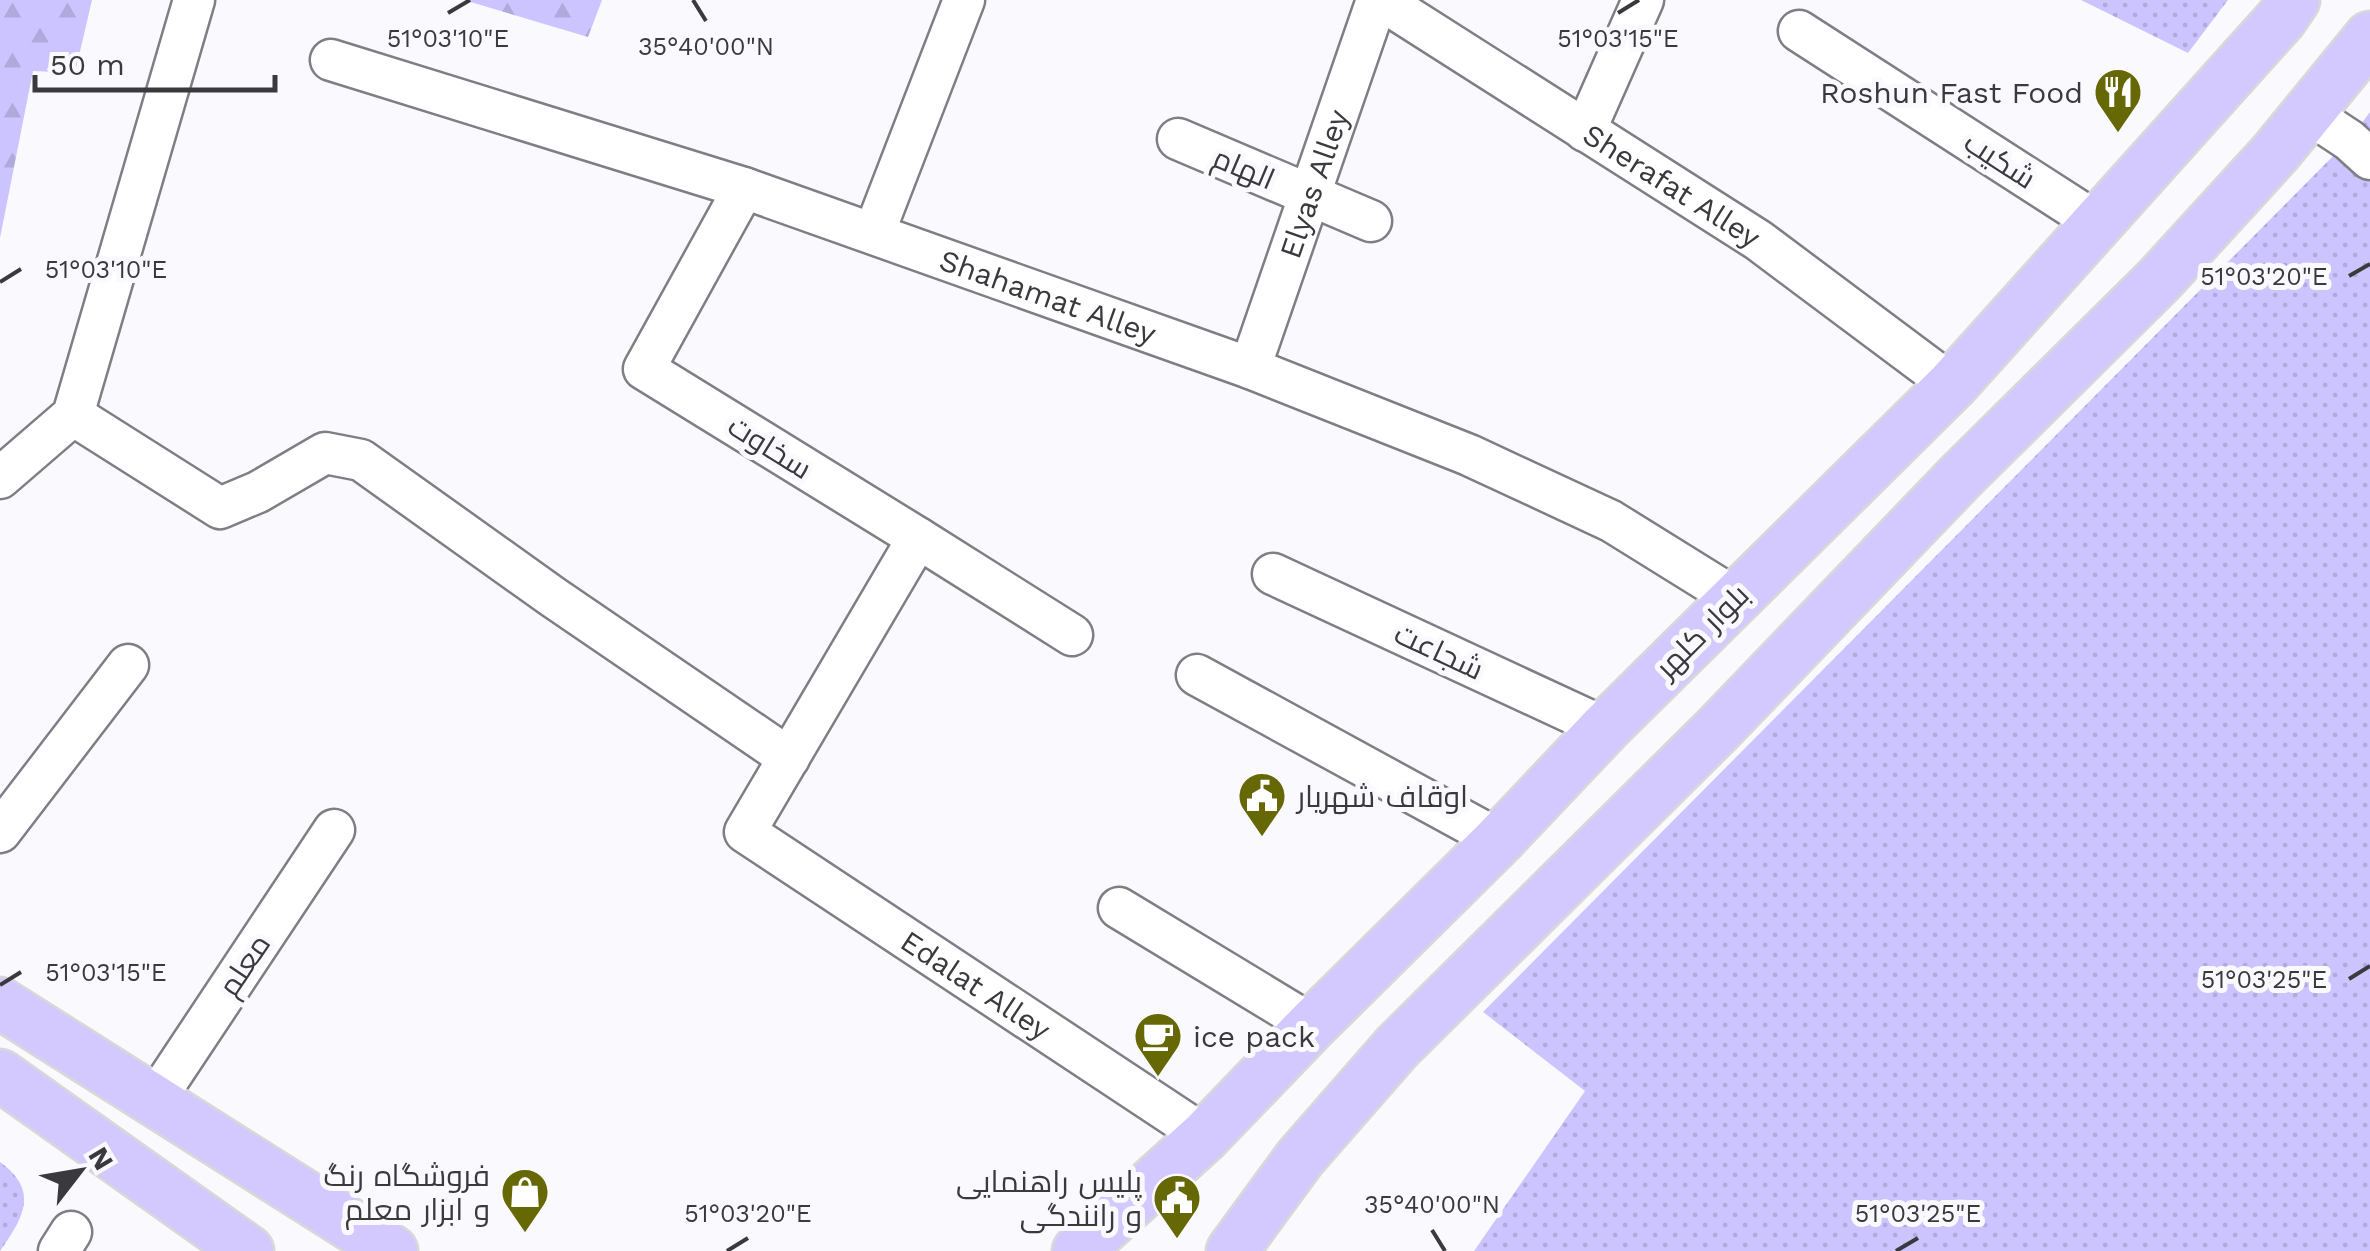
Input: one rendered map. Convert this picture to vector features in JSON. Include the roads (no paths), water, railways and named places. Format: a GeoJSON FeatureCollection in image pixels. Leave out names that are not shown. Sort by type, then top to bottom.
{"type":"FeatureCollection","features":[{"type":"Feature","properties":{"kind":"main road","name":"بلوار کلهر"},"geometry":{"type":"LineString","coordinates":[[1083,1247],[1205,1136],[1606,728],[1952,386],[2268,34],[2294,0]]}},
{"type":"Feature","properties":{"kind":"main road"},"geometry":{"type":"LineString","coordinates":[[1232,1251],[1300,1158],[1397,1047],[1719,728],[1960,476],[2160,279],[2276,152],[2370,37]]}},
{"type":"Feature","properties":{"kind":"main road"},"geometry":{"type":"LineString","coordinates":[[0,1003],[392,1251]]}},
{"type":"Feature","properties":{"kind":"main road"},"geometry":{"type":"LineString","coordinates":[[0,1075],[248,1251]]}},
{"type":"Feature","properties":{"kind":"street"},"geometry":{"type":"LineString","coordinates":[[0,478],[73,415],[194,0]]}},
{"type":"Feature","properties":{"kind":"street"},"geometry":{"type":"LineString","coordinates":[[874,233],[964,0]]}},
{"type":"Feature","properties":{"kind":"street","name":"Sherafat Alley"},"geometry":{"type":"LineString","coordinates":[[1379,0],[1758,240],[1952,386]]}},
{"type":"Feature","properties":{"kind":"street","name":"Elyas Alley"},"geometry":{"type":"LineString","coordinates":[[1250,368],[1379,0]]}},
{"type":"Feature","properties":{"kind":"street"},"geometry":{"type":"LineString","coordinates":[[1586,131],[1643,0]]}},
{"type":"Feature","properties":{"kind":"street","name":"شکیب"},"geometry":{"type":"LineString","coordinates":[[1799,30],[2099,224]]}},
{"type":"Feature","properties":{"kind":"street","name":"Shahamat Alley"},"geometry":{"type":"LineString","coordinates":[[331,60],[744,188],[1250,368],[1469,455],[1611,521],[1736,598]]}},
{"type":"Feature","properties":{"kind":"street"},"geometry":{"type":"LineString","coordinates":[[2308,113],[2370,159]]}},
{"type":"Feature","properties":{"kind":"street","name":"الهام"},"geometry":{"type":"LineString","coordinates":[[1178,139],[1370,221]]}},
{"type":"Feature","properties":{"kind":"street","name":"سخاوت"},"geometry":{"type":"LineString","coordinates":[[744,188],[644,369],[1072,636]]}},
{"type":"Feature","properties":{"kind":"street"},"geometry":{"type":"LineString","coordinates":[[73,415],[220,508],[258,492],[325,453],[361,460],[788,758],[918,538]]}},
{"type":"Feature","properties":{"kind":"street","name":"شجاعت"},"geometry":{"type":"LineString","coordinates":[[1272,574],[1606,728]]}},
{"type":"Feature","properties":{"kind":"street"},"geometry":{"type":"LineString","coordinates":[[0,832],[128,665]]}},
{"type":"Feature","properties":{"kind":"street"},"geometry":{"type":"LineString","coordinates":[[1197,675],[1499,840]]}},
{"type":"Feature","properties":{"kind":"street","name":"Edalat Alley"},"geometry":{"type":"LineString","coordinates":[[788,758],[745,832],[1205,1136]]}},
{"type":"Feature","properties":{"kind":"street","name":"معلم"},"geometry":{"type":"LineString","coordinates":[[154,1101],[334,830]]}},
{"type":"Feature","properties":{"kind":"street"},"geometry":{"type":"LineString","coordinates":[[1119,908],[1312,1024]]}},
{"type":"Feature","properties":{"kind":"place","name":"Roshun Fast Food"},"geometry":{"type":"Point","coordinates":[2118,134]}},
{"type":"Feature","properties":{"kind":"place","name":"اوقاف شهریار"},"geometry":{"type":"Point","coordinates":[1262,838]}},
{"type":"Feature","properties":{"kind":"place","name":"ice pack"},"geometry":{"type":"Point","coordinates":[1158,1078]}},
{"type":"Feature","properties":{"kind":"place","name":"فروشگاه رنگ و ابزار معلم"},"geometry":{"type":"Point","coordinates":[525,1234]}},
{"type":"Feature","properties":{"kind":"place","name":"پلیس راهنمایی و رانندگی"},"geometry":{"type":"Point","coordinates":[1177,1240]}}]}
